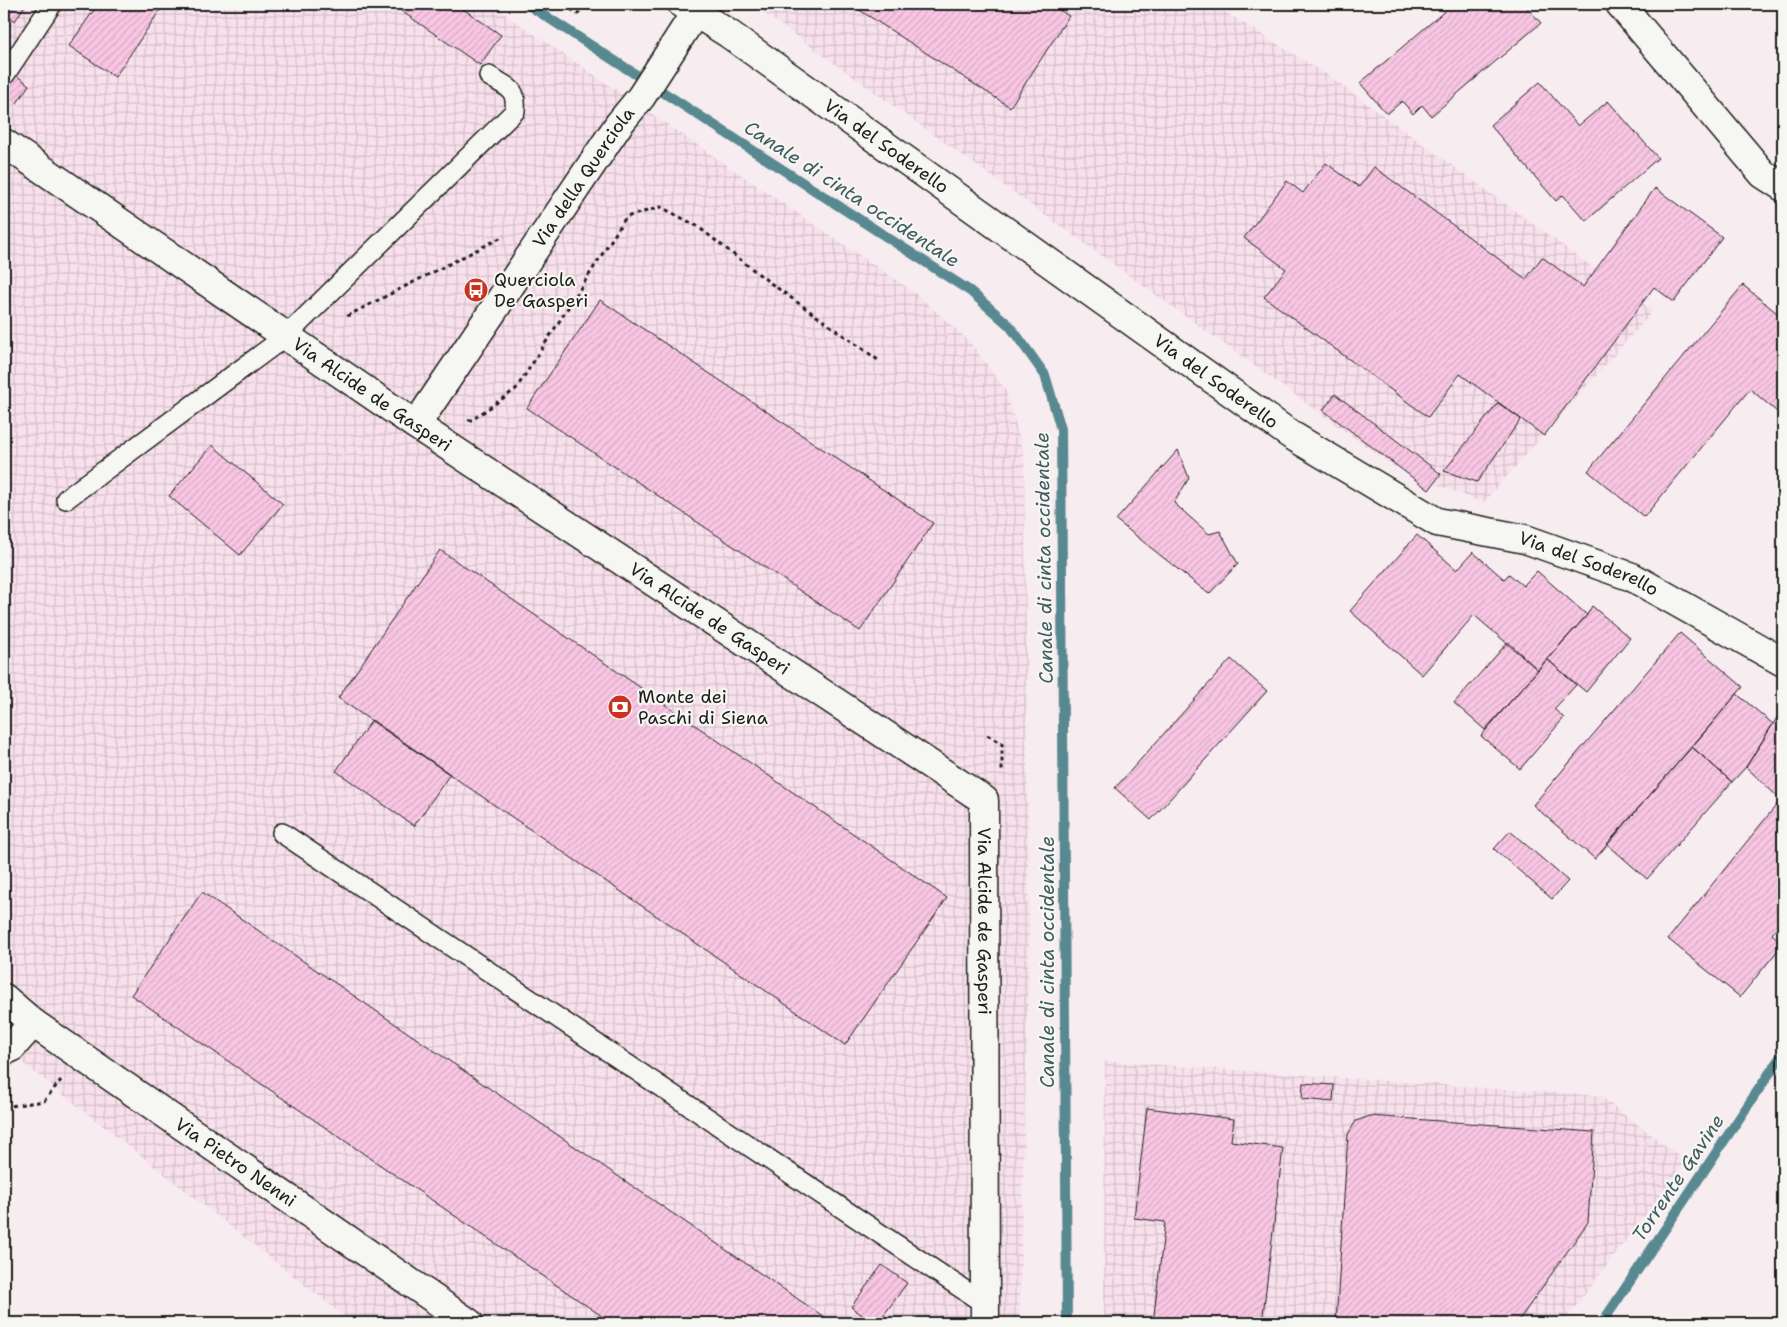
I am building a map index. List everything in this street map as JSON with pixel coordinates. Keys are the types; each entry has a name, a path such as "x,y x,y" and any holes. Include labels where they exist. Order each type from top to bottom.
{"street":[{"path":"1620,4 1763,174 1783,187"},
{"name":"Via della Querciola","path":"416,425 619,124 641,97 693,6"},
{"name":"Via del Soderello","path":"693,6 1291,435 1437,522 1525,538 1632,577 1783,662"},
{"name":"Via Alcide de Gasperi","path":"5,148 416,425 984,800 985,1314"},
{"name":"Via Pietro Nenni","path":"4,998 33,1023 470,1323"},
{"path":"4,1051 11,1048 33,1023"}],"lane":[{"path":"4,76 52,4"},
{"path":"66,499 286,336 515,111 516,97 512,90 489,76"},
{"path":"282,833 985,1314"}],"path":[{"path":"564,4 578,14 585,4"},
{"path":"462,421 472,420 516,390 626,217 662,207 697,226 769,282 878,360"},
{"path":"339,320 512,233"},
{"path":"4,1107 44,1101 81,1056"}],"shaded area":[{"path":"4,4 490,4 915,293 969,341 1005,389 1024,452 1029,947 1019,1323 353,1323 4,1048"},
{"path":"752,4 1212,4 1329,76 1653,311 1483,503 1395,467"},
{"path":"1105,1061 1600,1096 1686,1161 1563,1323 1104,1323"}],"building":[{"path":"4,4 26,4 15,21 4,13"},
{"path":"98,4 164,4 115,77 69,46"},
{"path":"391,4 456,4 501,35 480,65"},
{"path":"850,4 1050,4 1069,16 1010,107"},
{"path":"1453,4 1524,4 1541,23 1431,116 1422,105 1413,114 1402,101 1387,114 1360,83"},
{"path":"11,71 29,85 17,103 4,93 4,81"},
{"path":"1540,82 1578,126 1608,101 1658,158 1586,221 1563,195 1556,201 1490,125"},
{"path":"1326,163 1359,187 1374,167 1526,279 1542,257 1583,287 1655,188 1722,237 1674,302 1654,287 1544,436 1460,374 1428,417 1264,297 1286,269 1244,238 1287,181 1303,193"},
{"path":"1743,285 1783,318 1783,417 1750,389 1644,517 1588,471"},
{"path":"600,300 933,523 860,631 527,408"},
{"path":"1335,394 1441,474 1429,490 1323,410"},
{"path":"1498,403 1521,419 1477,482 1444,471"},
{"path":"212,445 283,504 240,555 169,496"},
{"path":"1178,450 1189,478 1174,503 1209,534 1220,531 1238,564 1209,594 1116,520"},
{"path":"1417,535 1457,570 1473,552 1504,579 1509,574 1523,586 1537,571 1587,615 1538,670 1474,615 1422,675 1350,611"},
{"path":"440,550 947,898 845,1045 338,698"},
{"path":"1592,606 1630,638 1586,692 1547,659 1587,615"},
{"path":"1680,633 1743,687 1595,859 1533,805"},
{"path":"1508,642 1538,670 1485,730 1454,703"},
{"path":"1231,659 1267,691 1151,820 1115,788"},
{"path":"1547,659 1576,685 1554,709 1564,718 1520,769 1481,736"},
{"path":"1737,694 1773,724 1746,767 1732,782 1692,747"},
{"path":"1783,708 1783,797 1781,800 1746,767"},
{"path":"372,720 450,774 414,826 336,771"},
{"path":"1692,747 1732,782 1647,879 1607,844"},
{"path":"1783,797 1783,920 1772,934 1783,944 1740,997 1668,939"},
{"path":"1510,831 1568,881 1552,899 1494,849"},
{"path":"202,892 833,1323 612,1323 131,995"},
{"path":"1303,1083 1334,1085 1333,1102 1302,1099"},
{"path":"1147,1108 1234,1119 1231,1141 1283,1148 1262,1323 1153,1323 1165,1222 1134,1218"},
{"path":"1370,1116 1594,1132 1588,1222 1517,1323 1336,1323 1348,1134 1356,1121"},
{"path":"882,1265 907,1283 878,1323 873,1323 851,1307"}],"waterway":[{"name":"Canale di cinta occidentale","path":"527,4 970,291 1010,326 1045,375 1061,429 1067,1323"},
{"name":"Torrente Gavine","path":"1602,1323 1783,1053"}],"place":[{"name":"Querciola De Gasperi","path":"476,290"},
{"name":"Monte dei Paschi di Siena","path":"620,707"}]}
